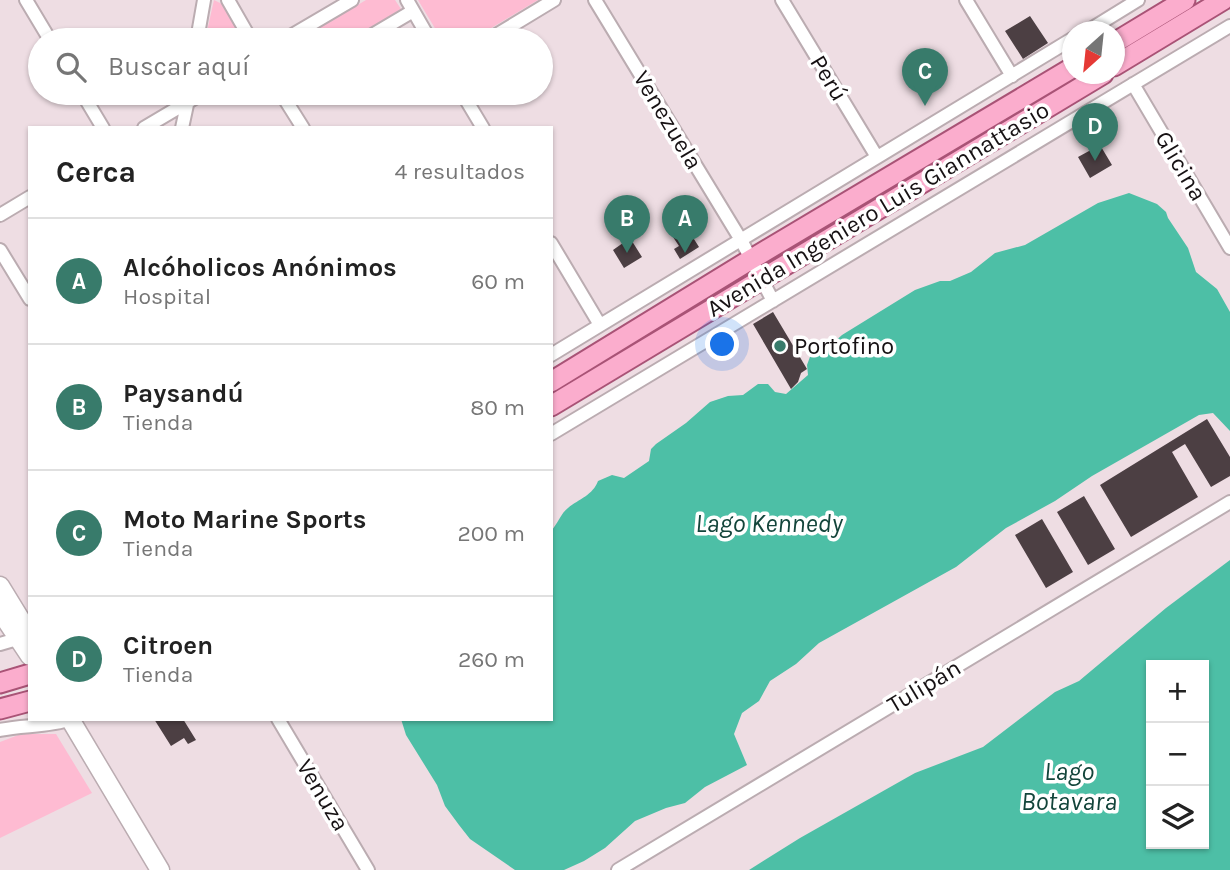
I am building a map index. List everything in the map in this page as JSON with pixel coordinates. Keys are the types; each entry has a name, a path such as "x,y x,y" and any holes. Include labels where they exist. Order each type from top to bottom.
{"main road":[{"path":"1125,37 1185,0"},
{"path":"1125,60 1223,0"},
{"name":"Avenida Ingeniero Luis Giannattasio","path":"553,381 1062,75"},
{"name":"Avenida Ingeniero Luis Giannattasio","path":"553,405 1086,84"},
{"path":"0,683 28,675"},
{"path":"0,709 28,702"}],"street":[{"path":"26,0 43,28"},
{"path":"199,28 204,0"},
{"path":"228,0 244,28"},
{"path":"304,28 352,0"},
{"path":"508,28 554,0"},
{"name":"Venezuela","path":"595,0 741,240 774,301"},
{"name":"Perú","path":"782,0 877,157"},
{"path":"966,0 1012,76"},
{"path":"1104,21 1138,0"},
{"path":"380,28 410,6 423,28"},
{"name":"Avenida Ingeniero Luis Giannattasio","path":"553,433 1230,26"},
{"name":"Avenida Ingeniero Luis Giannattasio","path":"553,354 1062,46"},
{"name":"Glicina","path":"1133,84 1230,248"},
{"path":"89,105 102,126"},
{"path":"147,126 178,105"},
{"path":"182,126 187,105"},
{"path":"289,105 302,126"},
{"path":"469,105 482,126"},
{"path":"0,215 28,198"},
{"path":"553,246 600,326"},
{"path":"0,250 28,296"},
{"name":"Tulipán","path":"618,870 1230,502"},
{"path":"0,586 19,639"},
{"path":"0,611 19,639"},
{"path":"0,730 64,721"},
{"path":"71,721 160,870"},
{"name":"Venuza","path":"279,721 368,870"}],"shaded area":[{"path":"214,0 222,4 237,28 208,28"},
{"path":"366,0 395,0 401,9 370,28 319,28"},
{"path":"418,0 538,0 491,28 435,28"},
{"path":"1062,81 1062,84 1074,84 766,267 765,260"},
{"path":"746,271 751,276 553,399 553,387"},
{"path":"21,734 56,734 92,793 0,838 0,742"}],"water":[{"name":"Lago Kennedy","path":"1129,193 1157,204 1166,212 1188,248 1196,272 1217,289 1230,312 1230,431 1213,413 1199,415 1006,528 956,567 819,643 796,664 770,681 759,701 742,713 734,734 747,765 705,787 685,803 635,821 605,848 584,861 564,870 515,870 470,839 445,806 437,785 406,735 402,721 553,721 553,528 566,510 589,493 598,481 612,475 624,478 649,461 651,449 656,444 710,402 728,396 743,395 758,384 768,384 775,392 786,394 808,375 807,365 811,354 832,344 915,290 940,281 950,281 971,272 995,253 1025,245 1098,203"},
{"name":"Lago Botavara","path":"1230,560 1230,870 749,870 915,773 983,747 1055,692 1079,681 1166,608"}],"building":[{"path":"1030,16 1048,43 1023,59 1005,31"},
{"path":"1100,145 1112,165 1090,178 1078,157"},
{"path":"685,225 699,247 680,259 674,249 679,246 671,234"},
{"path":"630,238 642,257 624,268 613,250"},
{"name":"Portofino","path":"773,312 807,369 801,373 798,382 791,389 753,324"},
{"path":"1207,419 1230,457 1230,476 1211,487 1185,444 1172,452 1198,497 1131,537 1100,485"},
{"path":"1084,496 1115,549 1088,565 1057,512"},
{"path":"1042,519 1073,572 1046,588 1015,535"},
{"path":"155,721 184,721 196,740 188,744 184,738 171,746"}],"place":[{"name":"Moto Marine Sports","path":"925,106"},
{"name":"Citroen","path":"1095,161"},
{"name":"Paysandú","path":"627,253"},
{"name":"Alcóholicos Anónimos","path":"685,253"},
{"name":"Portofino","path":"780,346"}]}
